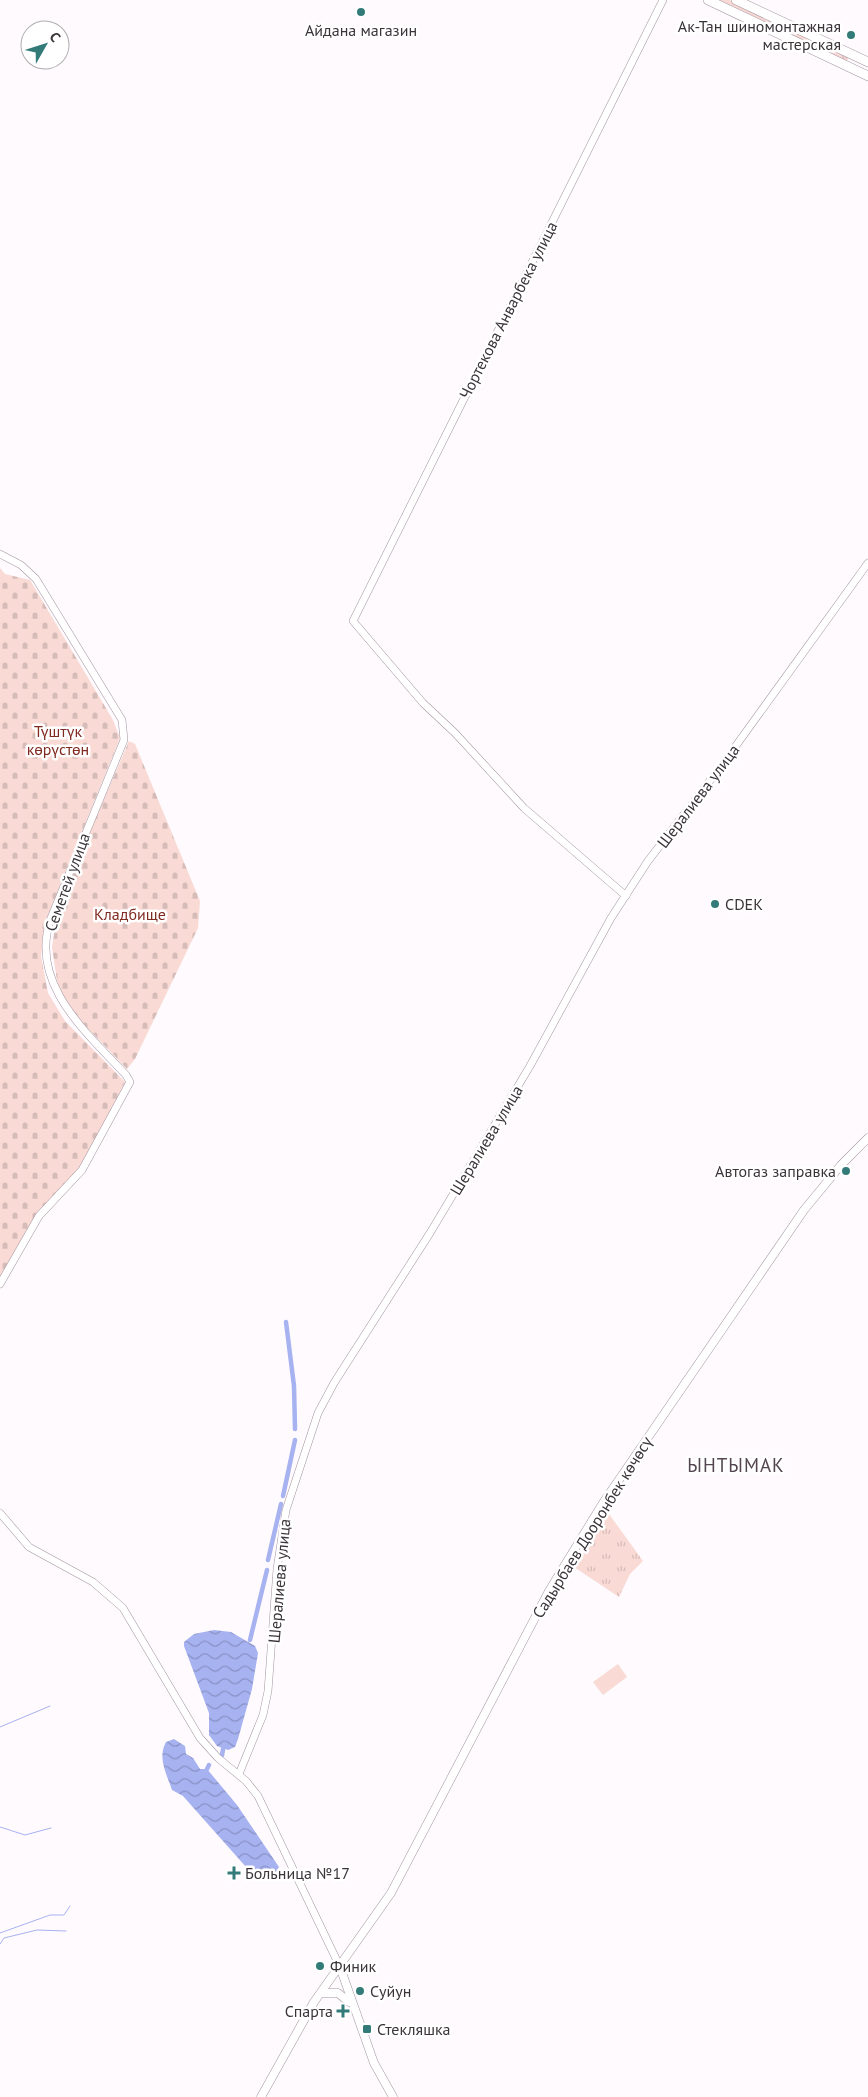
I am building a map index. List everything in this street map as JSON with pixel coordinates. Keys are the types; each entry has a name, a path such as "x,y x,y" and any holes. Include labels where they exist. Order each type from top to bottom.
{"main road":[{"path":"708,0 868,76"},
{"path":"736,0 868,62"},
{"name":"Садырбаев Дооронбек көчөсү","path":"261,2097 321,1993 391,1893 549,1591 603,1503 804,1210 842,1164 868,1138"},
{"path":"340,1967 352,2006 374,2063 393,2097"},
{"path":"321,1993 338,1993 352,2006"}],"street":[{"name":"Чортекова Анварбека улица","path":"626,896 524,808 455,733 424,703 353,621 663,0"},
{"name":"Семетей улица","path":"0,554 31,572 88,661 124,724 124,740 50,918 46,943 51,977 60,999 74,1019 126,1075 130,1082 82,1170 39,1216 0,1284"},
{"name":"Шералиева улица","path":"239,1774 263,1715 268,1690 277,1569 286,1510 318,1413 339,1375 430,1233 557,1022 597,944 648,861 722,765 868,563"},
{"path":"0,1513 22,1540 35,1551 94,1582 123,1608 194,1730 213,1754 239,1774 258,1796 294,1868 320,1929 340,1967"}],"green space":[{"path":"716,0 730,0 849,57 846,62"},
{"name":"Түштүк көрүстөн","path":"0,568 5,574 30,580 113,720 120,738 46,920 41,956 48,993 65,1021 125,1082 75,1182 30,1227 0,1281"},
{"name":"Кладбище","path":"129,741 135,744 200,901 198,928 135,1059 127,1069 71,1011 58,987 52,947 57,915 71,876"},
{"path":"609,1514 643,1561 630,1574 619,1597 574,1567"},
{"path":"618,1664 627,1677 603,1695 593,1682"}],"water":[{"path":"214,1630 231,1632 255,1646 258,1653 252,1689 238,1739 235,1747 228,1750 217,1746 209,1735 209,1713 184,1646 184,1642 194,1634"},
{"path":"174,1739 185,1746 186,1754 193,1758 200,1769 207,1769 237,1805 279,1867 273,1878 258,1874 254,1876 183,1796 172,1790 162,1754 166,1742"}],"waterway":[{"path":"286,1322 294,1386 295,1429"},
{"path":"283,1496 295,1440"},
{"path":"268,1560 281,1504"},
{"path":"250,1640 267,1570"},
{"path":"0,1727 50,1706"},
{"path":"222,1755 224,1744"},
{"path":"207,1769 209,1765"},
{"path":"0,1827 25,1835 51,1828"},
{"path":"0,1933 50,1915 64,1915 70,1906"},
{"path":"0,1944 4,1938 37,1930 66,1931"}],"place":[{"name":"Айдана магазин","path":"361,12"},
{"name":"Ак-Тан шиномонтажная мастерская","path":"851,35"},
{"name":"CDEK","path":"715,904"},
{"name":"Автогаз заправка","path":"846,1171"},
{"name":"Больница №17","path":"234,1873"},
{"name":"Финик","path":"320,1966"},
{"name":"Суйун","path":"360,1991"},
{"name":"Спарта","path":"343,2011"},
{"name":"Стекляшка","path":"367,2029"}],"district":[{"name":"ЫНТЫМАК","path":"736,1465"}]}
